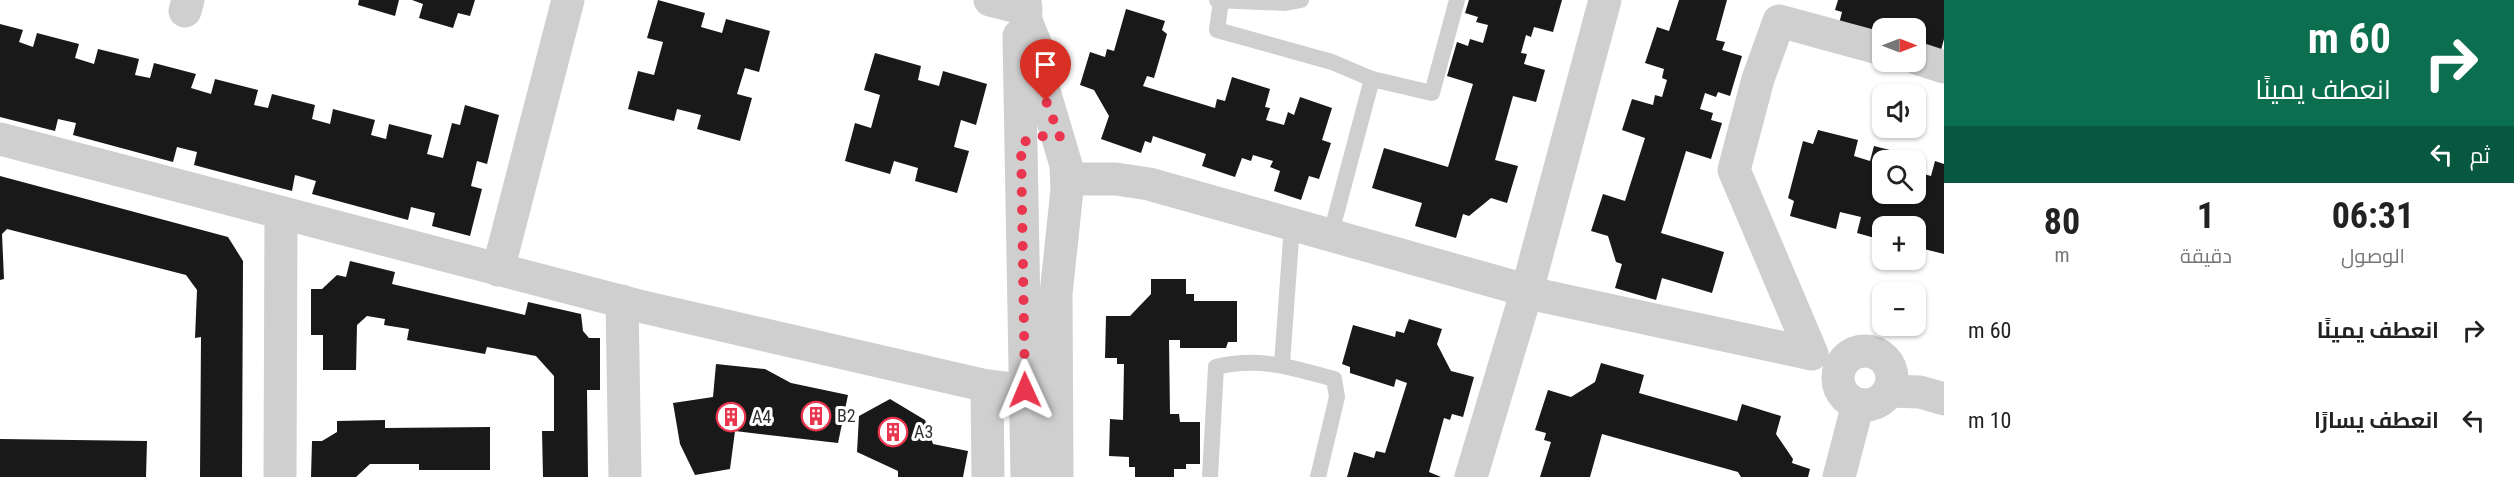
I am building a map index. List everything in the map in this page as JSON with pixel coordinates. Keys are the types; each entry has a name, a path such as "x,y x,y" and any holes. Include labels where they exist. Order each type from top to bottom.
{"street":[{"path":"498,270 568,0"},
{"path":"990,0 1026,10"},
{"path":"1471,477 1527,291 1605,0"},
{"path":"1026,10 1036,45 1044,91 1060,137 1067,190 1057,283 1026,477"},
{"path":"1026,10 1017,45 1022,200 1040,392 1057,477"},
{"path":"1812,354 1734,170 1758,79 1779,21 1872,46"},
{"path":"1926,61 1944,67"},
{"path":"1021,143 1040,136 1060,137"},
{"path":"0,139 622,301 987,386 1040,392"},
{"path":"1022,200 1044,205 1067,190 1132,181 1527,291 1812,354 1841,368"},
{"path":"280,477 281,213"},
{"path":"622,301 625,477"},
{"path":"1860,352 1876,354 1889,366 1892,374 1924,390 1876,403 1858,404 1850,400 1840,386 1841,368 1845,360 1860,352"},
{"path":"987,386 988,477"},
{"path":"1839,477 1858,404"}],"lane":[{"path":"1301,0 1285,3 1219,1 1217,30 1332,62 1372,79 1432,93 1457,0"},
{"path":"1330,237 1372,79"},
{"path":"1282,364 1292,225"},
{"path":"1210,477 1215,367 1233,362 1282,364 1334,380 1337,397 1318,477"}],"building":[{"path":"359,0 399,0 395,16 358,5"},
{"path":"412,0 475,0 470,16 458,13 453,28 419,18 423,4"},
{"path":"658,0 705,13 701,27 722,33 726,19 770,31 759,72 745,68 737,94 752,98 740,141 697,129 701,115 677,109 674,121 628,109 638,71 654,75 663,42 647,38"},
{"path":"1469,0 1562,0 1553,32 1534,27 1531,37 1526,35 1521,53 1527,54 1524,64 1545,70 1536,102 1513,96 1495,160 1518,166 1507,203 1491,198 1469,216 1463,214 1456,238 1415,226 1422,203 1372,188 1384,148 1448,167 1473,84 1447,76 1457,42 1468,46 1470,39 1483,43 1488,25 1476,22 1478,17 1465,13"},
{"path":"1679,0 1727,0 1716,40 1725,42 1722,50 1742,56 1730,96 1718,92 1716,97 1705,93 1700,109 1713,113 1711,120 1722,123 1711,159 1686,151 1661,233 1724,252 1712,293 1662,278 1656,300 1615,288 1622,264 1616,262 1608,236 1591,231 1603,194 1625,201 1645,138 1622,130 1632,99 1653,105 1655,95 1662,97 1667,80 1662,78 1664,69 1645,63 1657,27 1669,31"},
{"path":"1838,0 1944,0 1944,39 1940,54 1926,50 1926,18 1872,18 1872,37 1838,28 1842,12 1835,10"},
{"path":"1126,9 1165,21 1162,30 1167,34 1154,78 1147,76 1143,86 1215,108 1217,99 1225,101 1232,77 1270,89 1265,107 1270,108 1266,120 1284,125 1288,112 1294,115 1300,97 1332,108 1322,140 1331,143 1319,179 1309,176 1301,200 1274,191 1280,171 1270,167 1273,161 1253,155 1251,161 1242,158 1235,177 1202,166 1206,154 1153,136 1151,143 1145,141 1141,153 1101,139 1109,116 1094,90 1080,85 1090,52 1105,57 1107,49 1114,51"},
{"path":"0,24 23,30 19,42 33,47 37,33 79,44 75,58 94,64 98,49 139,59 135,75 150,78 154,63 196,74 191,88 211,94 215,79 258,90 254,105 268,108 272,94 315,105 312,119 330,124 333,109 375,120 371,135 386,139 389,124 432,135 427,154 443,158 452,123 460,125 465,105 499,115 487,164 477,161 471,186 482,189 470,236 432,226 435,213 411,207 408,220 312,194 316,181 295,175 292,191 194,165 197,152 177,147 173,162 73,135 76,123 58,119 55,131 0,117"},
{"path":"875,53 921,66 918,80 939,86 943,71 987,84 976,125 961,120 954,147 969,151 957,193 915,181 918,168 894,161 890,174 845,161 855,123 871,128 880,95 864,90"},
{"path":"1818,130 1858,140 1854,156 1870,161 1872,154 1872,204 1926,204 1926,175 1931,176 1935,161 1944,164 1944,254 1926,250 1926,216 1872,216 1872,237 1857,233 1861,217 1840,212 1836,229 1790,216 1794,201 1788,198 1803,141 1813,144"},
{"path":"1874,146 1890,150 1873,150"},
{"path":"0,176 228,237 243,261 242,477 200,477 201,337 195,338 197,290 186,275 7,229 2,234 4,279 0,280"},
{"path":"350,261 395,272 392,284 525,315 528,302 581,314 583,331 589,338 600,338 600,390 587,390 588,477 543,477 542,431 554,431 554,376 536,356 487,347 485,354 407,340 409,329 384,325 385,319 367,316 357,325 356,370 323,370 323,335 311,335 311,289 322,289 337,275 346,277"},
{"path":"1151,279 1186,279 1186,294 1194,294 1194,301 1237,301 1237,342 1228,342 1226,348 1180,348 1180,340 1169,340 1170,414 1179,414 1180,422 1200,422 1200,464 1186,464 1186,469 1174,469 1174,477 1135,477 1135,467 1129,467 1129,457 1109,456 1110,419 1123,420 1124,364 1117,364 1117,358 1105,358 1106,316 1130,316 1151,294"},
{"path":"1409,319 1442,329 1437,344 1451,371 1474,377 1463,417 1452,414 1450,420 1444,418 1429,472 1441,477 1347,477 1354,452 1374,458 1376,451 1385,453 1407,383 1396,379 1394,387 1350,373 1350,367 1342,364 1353,325 1395,337 1396,331 1404,333"},
{"path":"1601,363 1644,375 1639,393 1737,421 1742,404 1781,416 1776,434 1793,459 1792,463 1810,469 1808,477 1741,477 1738,472 1602,434 1590,477 1540,477 1551,442 1544,440 1546,433 1535,430 1548,390 1571,397 1595,382"},
{"name":"A4","path":"716,364 765,369 791,383 848,395 838,443 735,431 730,469 695,475 680,444 673,403 713,397"},
{"name":"A3","path":"890,399 925,420 933,444 968,451 963,477 898,477 898,471 857,452 859,416"},
{"path":"385,420 385,428 490,427 490,470 419,470 419,464 370,464 356,477 311,477 312,441 322,441 337,432 337,421"},
{"path":"0,439 147,441 146,477 0,477"}],"place":[{"name":"B2","path":"816,416"},
{"name":"A4","path":"731,417"},
{"name":"A3","path":"893,432"}],"route":[{"path":"1025,390 1021,143 1040,136 1060,137 1046,101"}]}
